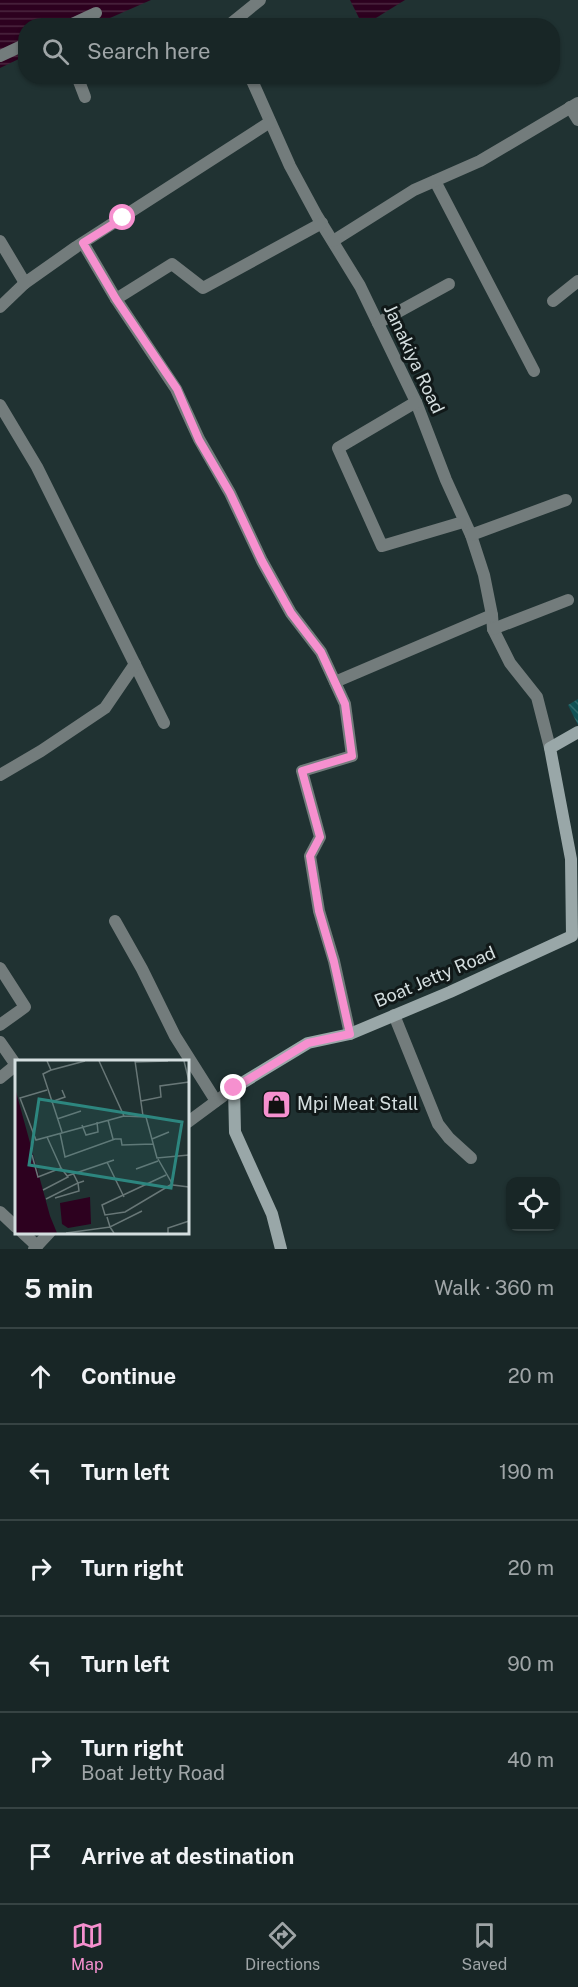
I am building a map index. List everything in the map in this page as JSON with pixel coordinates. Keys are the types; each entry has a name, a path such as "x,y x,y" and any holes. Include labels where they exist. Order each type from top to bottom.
{"street":[{"path":"238,18 260,0"},
{"path":"85,18 96,13"},
{"path":"0,56 18,48"},
{"path":"80,84 85,98"},
{"name":"Janakiya Road","path":"253,84 290,166 360,286 417,402 471,535 484,575 493,629 510,663 537,697 550,748"},
{"path":"333,241 414,190 480,161 574,105 578,120"},
{"path":"0,307 25,284 83,243 270,122"},
{"path":"435,181 534,371"},
{"path":"116,299 172,264 203,288 322,224"},
{"path":"0,241 25,284"},
{"path":"83,243 116,299 177,389 199,440 230,493 262,561 291,613 321,652 345,704 352,756 302,771 320,837 310,856 319,911 334,962 350,1034"},
{"path":"553,301 578,280"},
{"path":"378,323 449,284"},
{"path":"417,402 338,448 382,546 464,522"},
{"path":"0,405 41,476 164,723"},
{"path":"471,535 566,500"},
{"path":"493,629 568,600"},
{"path":"335,682 492,615"},
{"path":"0,775 41,751 105,708 135,664"},
{"path":"550,748 578,732"},
{"name":"Boat Jetty Road","path":"234,1088 308,1043 350,1034 572,936 575,911 571,859 550,748"},
{"path":"114,921 142,969 175,1036 216,1101"},
{"path":"0,968 25,1007 0,1025"},
{"path":"394,1015 438,1124 449,1138 471,1158"},
{"path":"0,1042 15,1064"},
{"path":"0,1078 15,1066"},
{"path":"189,1121 234,1088"},
{"path":"234,1088 236,1132 272,1214 281,1249"},
{"path":"0,1212 15,1226"},
{"path":"23,1234 35,1248 49,1234"}],"shaded area":[{"path":"0,0 151,0 110,18 18,18 18,59 0,68"},
{"path":"350,0 405,0 376,18 359,18"}],"building":[{"path":"578,699 578,725 568,705"}],"place":[{"name":"Mpi Meat Stall","path":"276,1104"}],"route":[{"path":"123,218 83,243 116,299 177,389 199,440 230,493 262,561 291,613 321,652 345,704 352,756 302,771 320,837 310,856 319,911 334,962 350,1034 308,1043 234,1088"}]}
